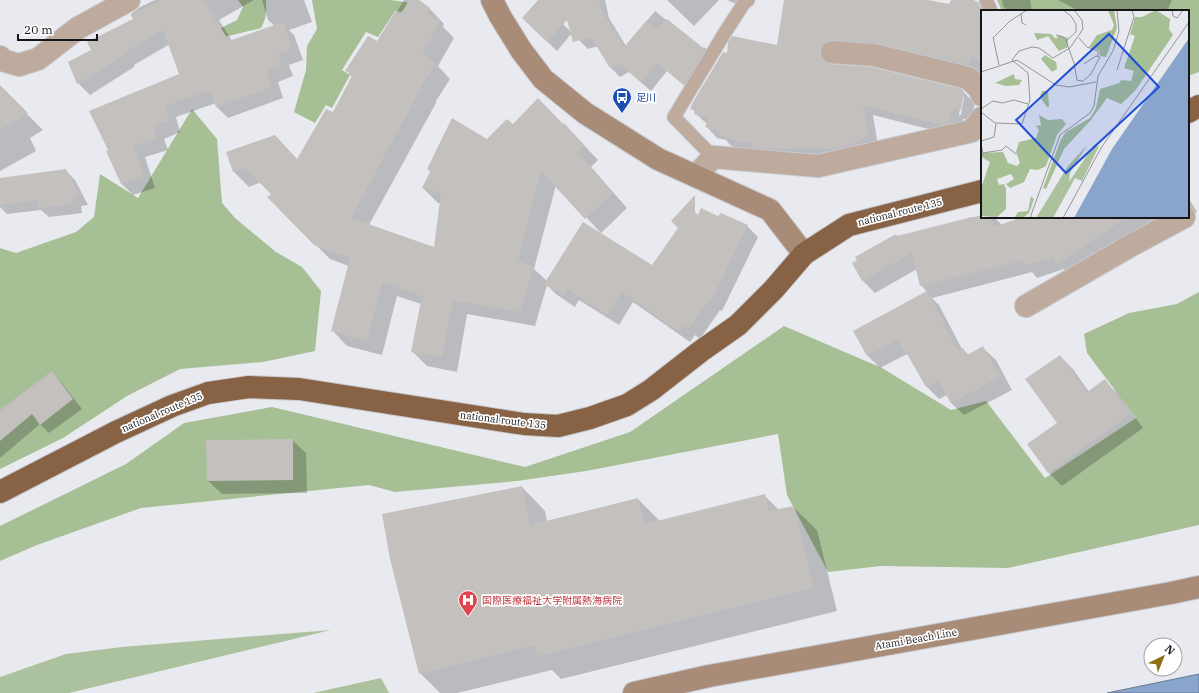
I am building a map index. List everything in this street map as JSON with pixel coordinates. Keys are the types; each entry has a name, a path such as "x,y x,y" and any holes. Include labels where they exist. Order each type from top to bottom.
{"highway":[{"path":"1189,111 1199,106"},
{"name":"national route 135","path":"0,492 116,432 172,406 208,393 249,387 299,389 524,424 558,426 590,418 627,405 651,390 701,351 738,325 774,289 804,254 849,225 981,191"}],"street":[{"path":"0,57 2,60 19,65 38,59 78,28 129,0"},
{"path":"492,0 521,50 543,79 592,117 658,159 770,210 804,254"},
{"path":"832,52 874,55 968,78 981,91"},
{"path":"696,176 712,157 818,166 972,131 981,119"},
{"path":"1189,214 1199,209"},
{"path":"1026,306 1182,218"},
{"name":"Atami Beach Line","path":"634,693 709,676 1140,599 1199,587"}],"lane":[{"path":"712,157 674,117 724,34 744,3 748,0"},
{"path":"986,0 991,10"}],"green space":[{"path":"238,0 266,0 265,17 261,28 216,39 221,28 237,20 243,7"},
{"path":"312,0 391,0 411,3 401,12 395,11 378,37 366,32 342,70 350,75 332,108 326,105 315,123 294,112 306,70 307,46 317,29"},
{"path":"997,0 1199,0 1199,72 1189,76 1189,10 1002,10"},
{"path":"192,109 217,139 222,203 235,218 276,252 302,267 321,291 315,351 263,362 180,369 127,396 63,438 0,469 0,248 16,253 76,232 94,217 100,174 138,198"},
{"path":"1199,292 1199,525 1008,568 881,566 828,572 787,495 778,434 586,471 517,481 395,492 369,485 141,508 37,545 0,561 0,526 126,464 184,423 272,407 525,467 630,432 784,326 882,368 951,410 986,401 1045,478 1136,418 1087,353 1084,334 1129,313 1177,304"},
{"path":"331,630 69,693 0,693 0,677 66,654 122,647"},
{"path":"381,678 389,693 313,693"}],"water":[{"path":"1199,674 1199,693 1107,693"}],"building":[{"path":"161,0 203,0 229,41 283,22 292,49 278,54 282,65 267,70 272,87 216,107 210,90 165,106 169,120 153,127 157,138 134,146 144,176 121,184 106,151 108,150 89,111 179,74 163,30 123,53 123,56 77,84 68,62 91,50 87,42 133,19 131,15"},
{"path":"409,0 419,0 430,8 427,14 440,22 422,53 436,63 421,86 351,218 434,247 441,193 422,188 431,170 427,169 452,118 487,139 507,119 513,124 538,98 584,145 577,152 613,193 585,219 541,171 518,260 534,267 520,312 453,300 442,357 411,352 422,296 382,282 367,340 331,331 350,258 314,245 267,197 271,194 245,168 233,172 226,152 275,135 297,159 326,109 333,112 353,74 345,71 368,36 377,41 395,12 401,14"},
{"path":"538,0 599,0 600,8 624,47 646,21 657,30 667,19 702,47 706,48 684,85 657,63 641,82 619,64 610,68 591,37 573,42 567,20 547,42 522,18"},
{"path":"784,0 928,0 949,4 951,0 974,0 979,3 982,10 981,61 971,56 969,65 875,43 832,40 826,41 821,45 821,58 825,63 872,67 962,89 964,92 961,110 953,109 949,123 941,125 863,105 868,135 849,146 835,149 751,148 752,143 735,141 719,135 720,132 705,127 709,118 694,114 695,110 690,109 723,52 727,53 728,42 732,36 777,45"},
{"path":"0,85 28,113 0,130"},
{"path":"66,169 80,196 72,197 73,204 39,208 37,200 0,205 0,178"},
{"path":"695,195 695,212 698,215 701,208 718,216 721,213 748,225 711,301 709,300 689,328 683,325 679,332 622,292 607,315 568,290 564,296 544,284 583,222 652,265 678,228 671,221"},
{"path":"972,217 991,218 994,227 1019,218 1126,218 1057,264 1053,257 1025,266 1024,260 920,286 912,253 862,281 852,263 857,260 855,257 896,234 897,236"},
{"path":"927,291 958,351 963,348 967,355 983,346 1000,377 951,403 938,381 926,387 897,340 867,356 853,331"},
{"path":"1060,355 1087,392 1105,379 1130,414 1048,473 1027,444 1057,423 1025,379"},
{"path":"52,371 73,399 40,425 32,414 0,441 0,410"},
{"path":"293,439 293,480 207,481 206,440"},
{"path":"522,486 530,525 638,498 645,524 765,494 769,511 794,506 814,588 537,656 534,645 419,674 390,559 382,514"}],"place":[{"name":"足川","path":"622,114"},
{"name":"国際医療福祉大学附属熱海病院","path":"468,617"}]}
